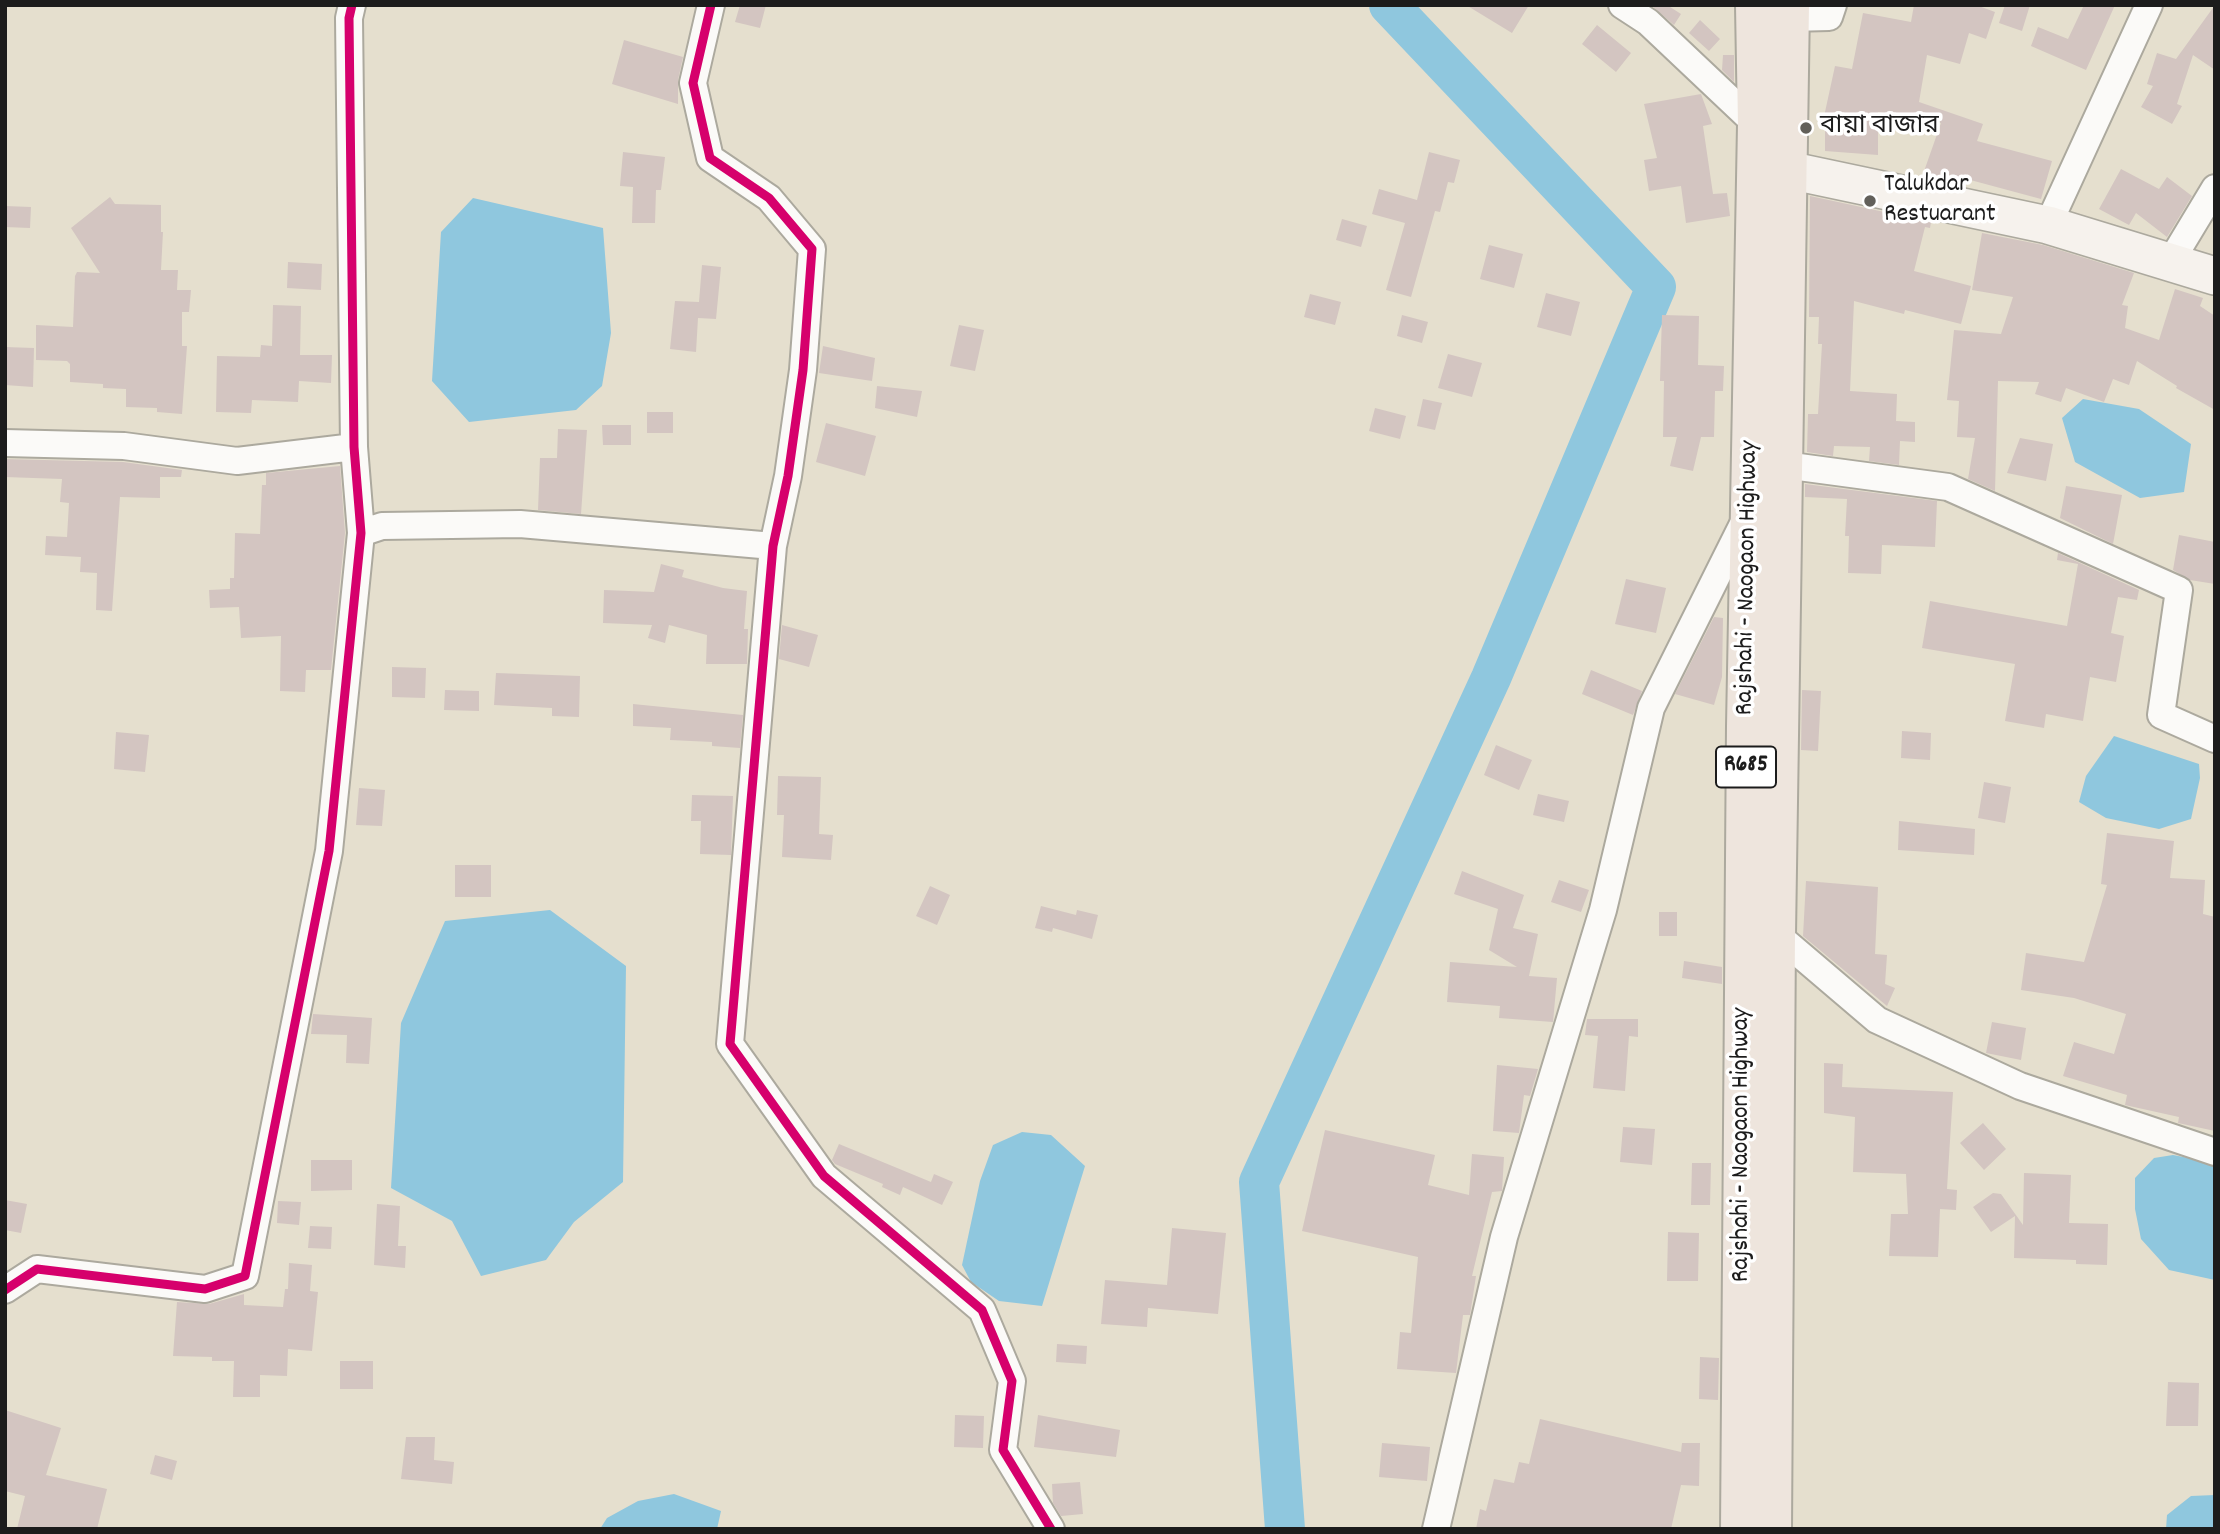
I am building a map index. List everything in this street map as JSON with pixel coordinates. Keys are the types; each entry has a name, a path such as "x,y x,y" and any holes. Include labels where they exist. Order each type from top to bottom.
{"main road":[{"name":"Rajshahi - Naogaon Highway","path":"1740,1529 1756,1472 1776,934 1765,593 1750,511 1757,125 1778,10"},
{"name":"Rajshahi - Naogaon Highway","path":"1772,1529 1756,1472 1765,593 1783,465 1788,170 1778,10"},
{"path":"1788,170 2048,225 2215,276"}],"street":[{"path":"5,1290 37,1269 205,1289 245,1276 329,851 361,533 354,447 349,32 352,5"},
{"path":"711,5 694,83 710,158 769,198 812,250 803,370 788,476 773,546 730,1044 824,1176 982,1310 1012,1381 1003,1450 1051,1529"},
{"path":"1622,5 1648,22 1757,125"},
{"path":"1778,10 1829,17 1833,5"},
{"path":"2048,225 2149,5"},
{"path":"2171,261 2215,188"},
{"path":"5,443 124,446 237,461 354,447"},
{"path":"1783,465 1948,487 2179,590 2161,715 2215,739"},
{"path":"1436,1529 1504,1237 1603,910 1651,708 1750,511"},
{"path":"361,533 382,526 520,524 773,546"},
{"path":"1776,934 1877,1020 2020,1086 2215,1152"}],"water":[{"path":"473,198 603,228 611,333 602,386 576,410 469,422 432,381 441,232"},
{"path":"2083,399 2139,409 2191,444 2184,492 2140,498 2075,462 2062,418"},
{"path":"2114,736 2199,764 2200,778 2191,819 2159,829 2106,818 2079,802 2086,776"},
{"path":"550,910 626,966 623,1182 574,1222 546,1260 481,1276 452,1221 391,1188 401,1023 445,921"},
{"path":"1022,1132 1051,1135 1085,1166 1042,1306 999,1301 971,1282 962,1265 980,1181 993,1145"},
{"path":"2173,1155 2215,1163 2215,1280 2169,1270 2141,1239 2135,1209 2135,1178 2154,1158"},
{"path":"674,1494 721,1511 717,1529 600,1529 607,1518 638,1501"},
{"path":"2215,1495 2215,1529 2166,1529 2167,1515 2191,1496"}],"building":[{"path":"740,5 766,5 760,28 735,22"},
{"path":"1466,5 1529,5 1512,33"},
{"path":"1651,5 1667,5 1681,14 1674,25"},
{"path":"1914,5 1976,5 1995,12 1986,39 1969,33 1960,64 1927,55 1919,102 1983,124 1977,141 2052,161 2041,199 1963,178 1961,185 1922,177 1941,123 1878,112 1878,155 1825,151 1825,112 1835,66 1852,69 1863,13 1911,22"},
{"path":"2005,5 2030,5 2022,31 1999,23"},
{"path":"2084,5 2115,5 2086,70 2031,46 2038,27 2068,39"},
{"path":"2215,5 2215,70 2193,55 2177,104 2182,106 2172,124 2141,107 2153,86 2147,84 2157,53 2176,59"},
{"path":"1700,20 1720,39 1709,51 1689,33"},
{"path":"1597,25 1631,53 1616,72 1582,44"},
{"path":"624,40 683,57 678,80 678,104 612,84"},
{"path":"1723,55 1734,55 1734,82 1722,70"},
{"path":"1701,94 1712,124 1703,126 1713,194 1727,193 1730,216 1686,223 1681,186 1649,191 1644,160 1657,158 1644,104"},
{"path":"623,152 665,157 661,190 656,190 655,223 632,223 633,187 620,186"},
{"path":"1429,152 1460,160 1454,183 1448,182 1440,212 1435,211 1411,297 1386,290 1405,223 1372,214 1379,189 1417,200"},
{"path":"2121,169 2159,189 2167,177 2192,196 2167,237 2136,213 2129,225 2099,209"},
{"path":"1810,196 1931,222 1930,228 1925,227 1914,271 1971,286 1961,324 1905,310 1904,314 1854,301 1850,391 1897,394 1896,421 1915,422 1915,442 1900,441 1899,465 1869,461 1870,447 1834,446 1833,456 1807,452 1808,414 1818,414 1822,344 1818,344 1819,317 1809,317"},
{"path":"110,197 115,204 161,205 161,270 178,270 177,290 191,290 189,312 182,312 182,346 187,346 182,414 157,412 157,408 126,407 126,389 103,388 103,384 70,382 70,364 67,361 36,360 36,325 73,327 77,272 100,273 71,228"},
{"path":"5,206 31,207 30,228 5,227"},
{"path":"1342,219 1367,226 1361,247 1336,240"},
{"path":"1982,233 2043,245 2134,273 2122,305 2128,306 2125,328 2159,340 2175,289 2203,298 2200,306 2215,316 2215,410 2176,388 2177,386 2137,361 2129,385 2113,379 2104,402 2066,388 2061,402 2035,394 2039,382 1998,381 1995,491 1968,479 1975,438 1957,437 1959,401 1947,400 1954,330 2001,334 2013,297 1972,290"},
{"path":"1489,245 1523,254 1514,288 1480,279"},
{"path":"288,262 322,264 321,290 287,288"},
{"path":"702,265 721,267 716,319 698,318 696,352 670,349 675,301 699,302"},
{"path":"1546,293 1580,302 1571,336 1537,327"},
{"path":"1310,294 1341,302 1335,325 1304,317"},
{"path":"273,305 301,306 300,355 332,355 331,383 299,381 298,402 252,400 251,413 216,412 217,356 260,357 261,345 272,346"},
{"path":"1402,315 1428,322 1422,343 1397,336"},
{"path":"1662,315 1699,316 1698,365 1724,366 1723,391 1715,391 1714,437 1701,437 1693,471 1670,466 1677,437 1663,437 1664,381 1660,381"},
{"path":"959,325 984,330 975,371 950,366"},
{"path":"823,346 875,358 872,381 819,373"},
{"path":"5,347 34,348 33,387 5,385"},
{"path":"1448,354 1482,363 1472,397 1438,388"},
{"path":"877,386 922,391 917,417 875,408"},
{"path":"1423,399 1442,403 1435,430 1417,426"},
{"path":"1375,408 1406,416 1400,439 1369,431"},
{"path":"647,412 673,412 673,433 647,433"},
{"path":"826,423 876,436 865,476 816,462"},
{"path":"602,425 631,425 631,445 603,445"},
{"path":"558,429 587,430 581,514 538,510 540,458 557,458"},
{"path":"2020,438 2053,444 2046,481 2007,473"},
{"path":"5,459 123,462 182,470 181,477 160,477 160,498 120,497 112,611 96,610 97,573 80,572 81,557 45,555 46,536 67,537 69,503 60,502 62,479 5,477"},
{"path":"340,466 345,533 331,670 306,670 305,692 280,691 281,636 241,638 239,607 210,608 209,590 230,589 230,578 234,578 235,533 260,534 262,485 266,485 266,473"},
{"path":"1805,484 1937,501 1935,547 1882,545 1881,574 1848,573 1849,536 1845,536 1847,499 1805,497"},
{"path":"2066,486 2122,495 2113,544 2060,518"},
{"path":"2179,535 2215,542 2215,584 2190,580 2173,570"},
{"path":"2058,553 2139,590 2137,600 2118,597 2111,633 2124,636 2116,682 2090,677 2083,721 2046,714 2044,728 2005,721 2015,664 1922,648 1930,601 2067,626 2078,564 2057,560"},
{"path":"661,564 684,570 682,577 723,588 747,591 744,629 748,629 747,664 706,664 707,635 669,625 665,643 648,638 652,625 603,623 604,590 654,592"},
{"path":"1626,579 1666,588 1656,633 1615,624"},
{"path":"1714,617 1723,618 1722,677 1714,705 1675,694"},
{"path":"782,625 818,635 809,667 779,659"},
{"path":"392,667 426,668 425,698 392,697"},
{"path":"1591,670 1642,691 1633,715 1582,694"},
{"path":"496,673 580,676 579,717 552,716 552,708 494,705"},
{"path":"445,690 479,691 479,711 444,710"},
{"path":"1802,690 1821,691 1818,751 1801,750"},
{"path":"633,704 743,715 740,748 712,746 712,742 670,740 671,728 633,726"},
{"path":"1902,731 1931,733 1930,760 1901,758"},
{"path":"116,732 149,735 145,772 114,769"},
{"path":"1496,745 1532,760 1519,790 1484,775"},
{"path":"778,776 821,777 819,834 833,835 831,860 782,857 784,815 777,815"},
{"path":"1984,782 2011,787 2005,823 1978,818"},
{"path":"359,788 385,790 382,826 356,825"},
{"path":"1538,794 1569,801 1564,822 1533,815"},
{"path":"692,795 733,796 731,855 700,854 701,821 691,821"},
{"path":"1899,821 1975,829 1974,855 1898,850"},
{"path":"2107,833 2174,841 2170,878 2205,880 2203,914 2215,917 2215,1131 2178,1123 2179,1117 2125,1105 2127,1095 2063,1076 2074,1042 2114,1054 2126,1014 2074,998 2021,990 2026,953 2084,962 2107,885 2101,884"},
{"path":"455,865 491,865 491,897 455,897"},
{"path":"1462,871 1524,895 1513,928 1538,934 1529,976 1557,978 1553,1022 1499,1018 1500,1006 1447,1002 1450,962 1517,967 1489,950 1498,909 1454,894"},
{"path":"1559,880 1589,890 1581,912 1551,902"},
{"path":"1806,881 1878,887 1875,954 1887,955 1885,984 1895,988 1887,1006 1803,936"},
{"path":"930,886 950,895 937,925 916,916"},
{"path":"1041,906 1076,915 1077,910 1098,915 1092,939 1053,928 1052,932 1035,928"},
{"path":"1659,912 1677,912 1677,936 1659,936"},
{"path":"1684,961 1722,967 1722,984 1682,978"},
{"path":"313,1014 372,1018 369,1064 346,1063 347,1035 311,1034"},
{"path":"1587,1019 1638,1019 1638,1037 1629,1036 1625,1091 1593,1088 1598,1036 1585,1035"},
{"path":"1992,1022 2026,1028 2021,1060 1986,1053"},
{"path":"1824,1063 1843,1064 1842,1087 1953,1092 1947,1189 1957,1190 1956,1210 1940,1209 1938,1257 1889,1256 1891,1214 1908,1214 1906,1174 1853,1172 1855,1117 1824,1113"},
{"path":"1497,1065 1538,1069 1530,1096 1524,1095 1519,1133 1493,1131"},
{"path":"1983,1123 2006,1149 1984,1170 1960,1143"},
{"path":"1623,1127 1655,1129 1652,1165 1620,1162"},
{"path":"1325,1130 1435,1155 1428,1185 1469,1195 1472,1154 1504,1157 1502,1191 1492,1192 1472,1276 1476,1276 1470,1315 1463,1315 1456,1373 1397,1369 1400,1332 1411,1333 1418,1257 1302,1231"},
{"path":"839,1144 931,1182 934,1174 953,1182 942,1205 903,1187 900,1195 882,1187 883,1184 835,1164 832,1160"},
{"path":"311,1160 352,1160 352,1190 311,1191"},
{"path":"1692,1163 1711,1163 1710,1205 1691,1205"},
{"path":"2024,1173 2071,1175 2069,1223 2108,1224 2107,1265 2076,1264 2076,1260 2014,1258 2015,1216 1991,1232 1973,1207 1993,1193 2001,1194 2023,1225"},
{"path":"5,1200 27,1204 21,1233 5,1230"},
{"path":"278,1201 301,1202 299,1225 277,1223"},
{"path":"377,1204 400,1206 398,1246 406,1246 405,1268 374,1265"},
{"path":"310,1226 332,1227 331,1249 308,1248"},
{"path":"1172,1228 1226,1233 1218,1314 1148,1308 1147,1327 1101,1324 1105,1280 1167,1285"},
{"path":"1668,1232 1699,1233 1698,1281 1667,1281"},
{"path":"289,1263 312,1265 310,1291 318,1292 312,1351 288,1349 287,1376 260,1375 260,1397 233,1397 234,1361 212,1361 212,1357 173,1356 177,1302 209,1304 244,1294 244,1305 283,1307 285,1289 288,1289"},
{"path":"1057,1344 1087,1346 1086,1364 1056,1362"},
{"path":"1700,1357 1719,1358 1718,1400 1699,1399"},
{"path":"340,1361 373,1361 373,1389 340,1389"},
{"path":"2168,1382 2199,1383 2198,1426 2166,1426"},
{"path":"5,1410 61,1428 46,1475 107,1489 97,1529 17,1529 25,1496 5,1491"},
{"path":"955,1415 984,1416 983,1448 954,1447"},
{"path":"1038,1415 1120,1430 1116,1457 1034,1447"},
{"path":"1540,1419 1681,1452 1682,1443 1700,1443 1699,1486 1681,1485 1671,1529 1476,1529 1480,1509 1486,1511 1494,1479 1514,1483 1519,1462 1529,1464"},
{"path":"406,1437 435,1437 434,1460 454,1462 452,1484 401,1479"},
{"path":"1382,1443 1430,1447 1427,1481 1379,1477"},
{"path":"155,1455 177,1461 172,1480 150,1474"},
{"path":"1080,1482 1083,1514 1061,1516 1053,1503 1052,1484"}],"waterway":[{"path":"1285,1529 1259,1182 1491,678 1656,287 1389,5"}],"cycle path":[{"path":"5,1290 37,1269 205,1289 245,1276 329,851 361,533 354,447 349,18 352,5"},
{"path":"711,5 693,83 710,158 769,198 812,249 803,370 788,476 773,546 730,1044 824,1176 982,1310 1012,1381 1003,1450 1051,1529"}],"place":[{"name":"বায়া বাজার","path":"1806,128"},
{"name":"Talukdar Restuarant","path":"1870,201"}]}
